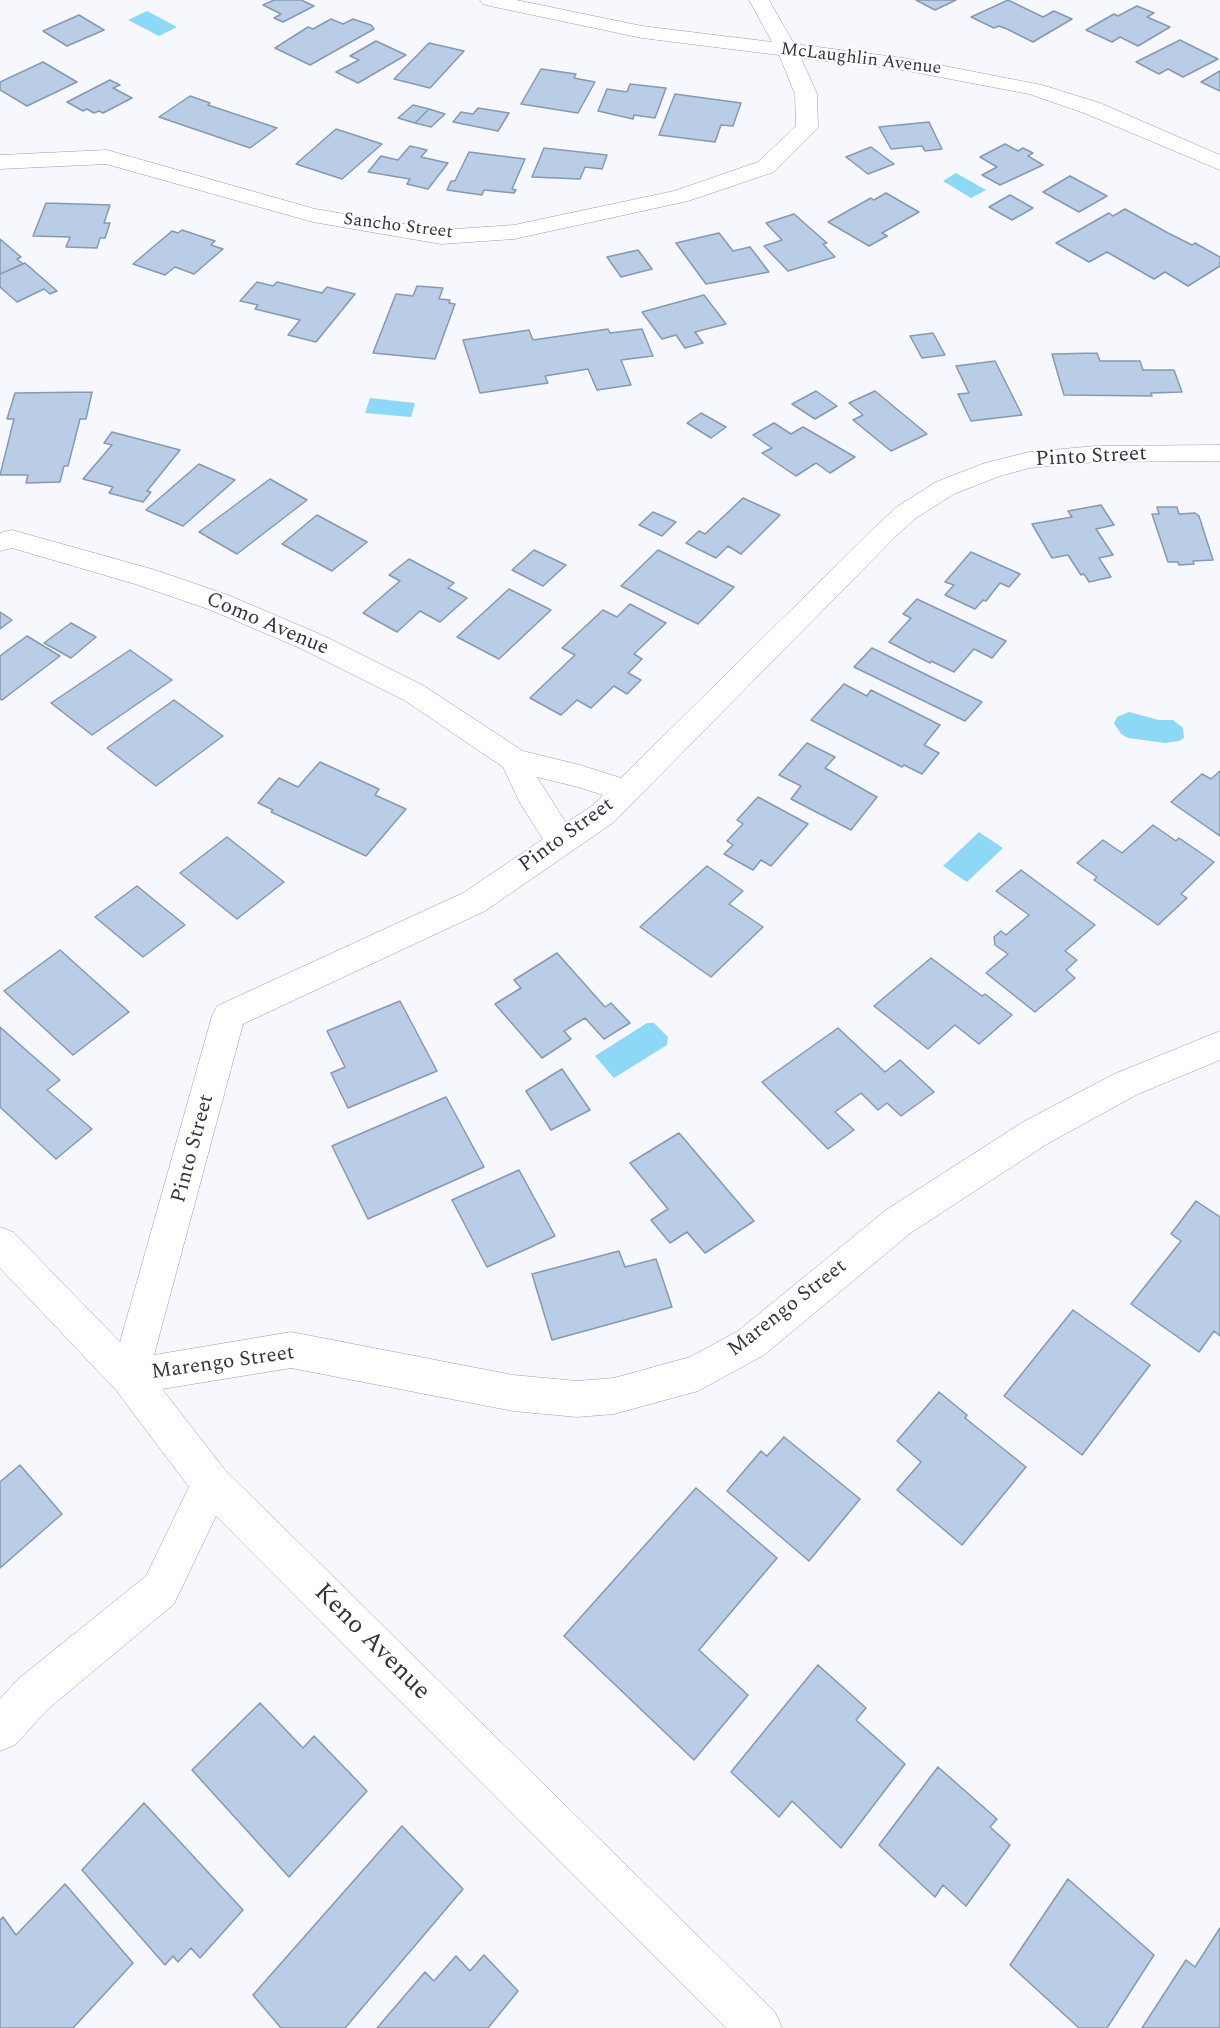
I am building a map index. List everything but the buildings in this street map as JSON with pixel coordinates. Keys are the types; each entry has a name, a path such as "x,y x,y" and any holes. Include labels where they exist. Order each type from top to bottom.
{"street":[{"name":"McLaughlin Avenue","path":"490,0 572,20 642,32 940,69 1035,89 1128,122 1220,163"},
{"name":"Sancho Street","path":"0,162 107,158 313,215 441,237 514,232 681,196 766,167 807,128 806,94 787,50 759,0"},
{"name":"Pinto Street","path":"129,1377 188,1171 229,1016 474,902 603,814 887,530 907,512 945,488 991,470 1029,460 1096,454 1220,453"},
{"name":"Como Avenue","path":"0,542 12,539 145,577 218,603 312,642 414,693 514,760 580,776 626,791"},
{"path":"514,760 531,795 562,842"},
{"name":"Marengo Street","path":"129,1377 291,1350 513,1393 577,1399 614,1396 698,1373 751,1343 899,1221 1035,1133 1126,1084 1220,1045"},
{"name":"Keno Avenue","path":"0,1243 129,1377 211,1484 759,2028"},
{"path":"0,1730 33,1694 160,1590 211,1484"}],"water":[{"path":"147,11 177,27 159,36 128,20"},
{"path":"956,173 986,190 971,198 943,181"},
{"path":"370,398 415,403 411,417 365,413"},
{"path":"1129,712 1159,720 1173,720 1183,728 1184,738 1165,743 1128,738 1121,734 1114,723 1117,717"},
{"path":"979,832 1003,848 967,882 943,866"},
{"path":"647,1023 654,1023 668,1037 667,1045 614,1078 595,1056"}]}
